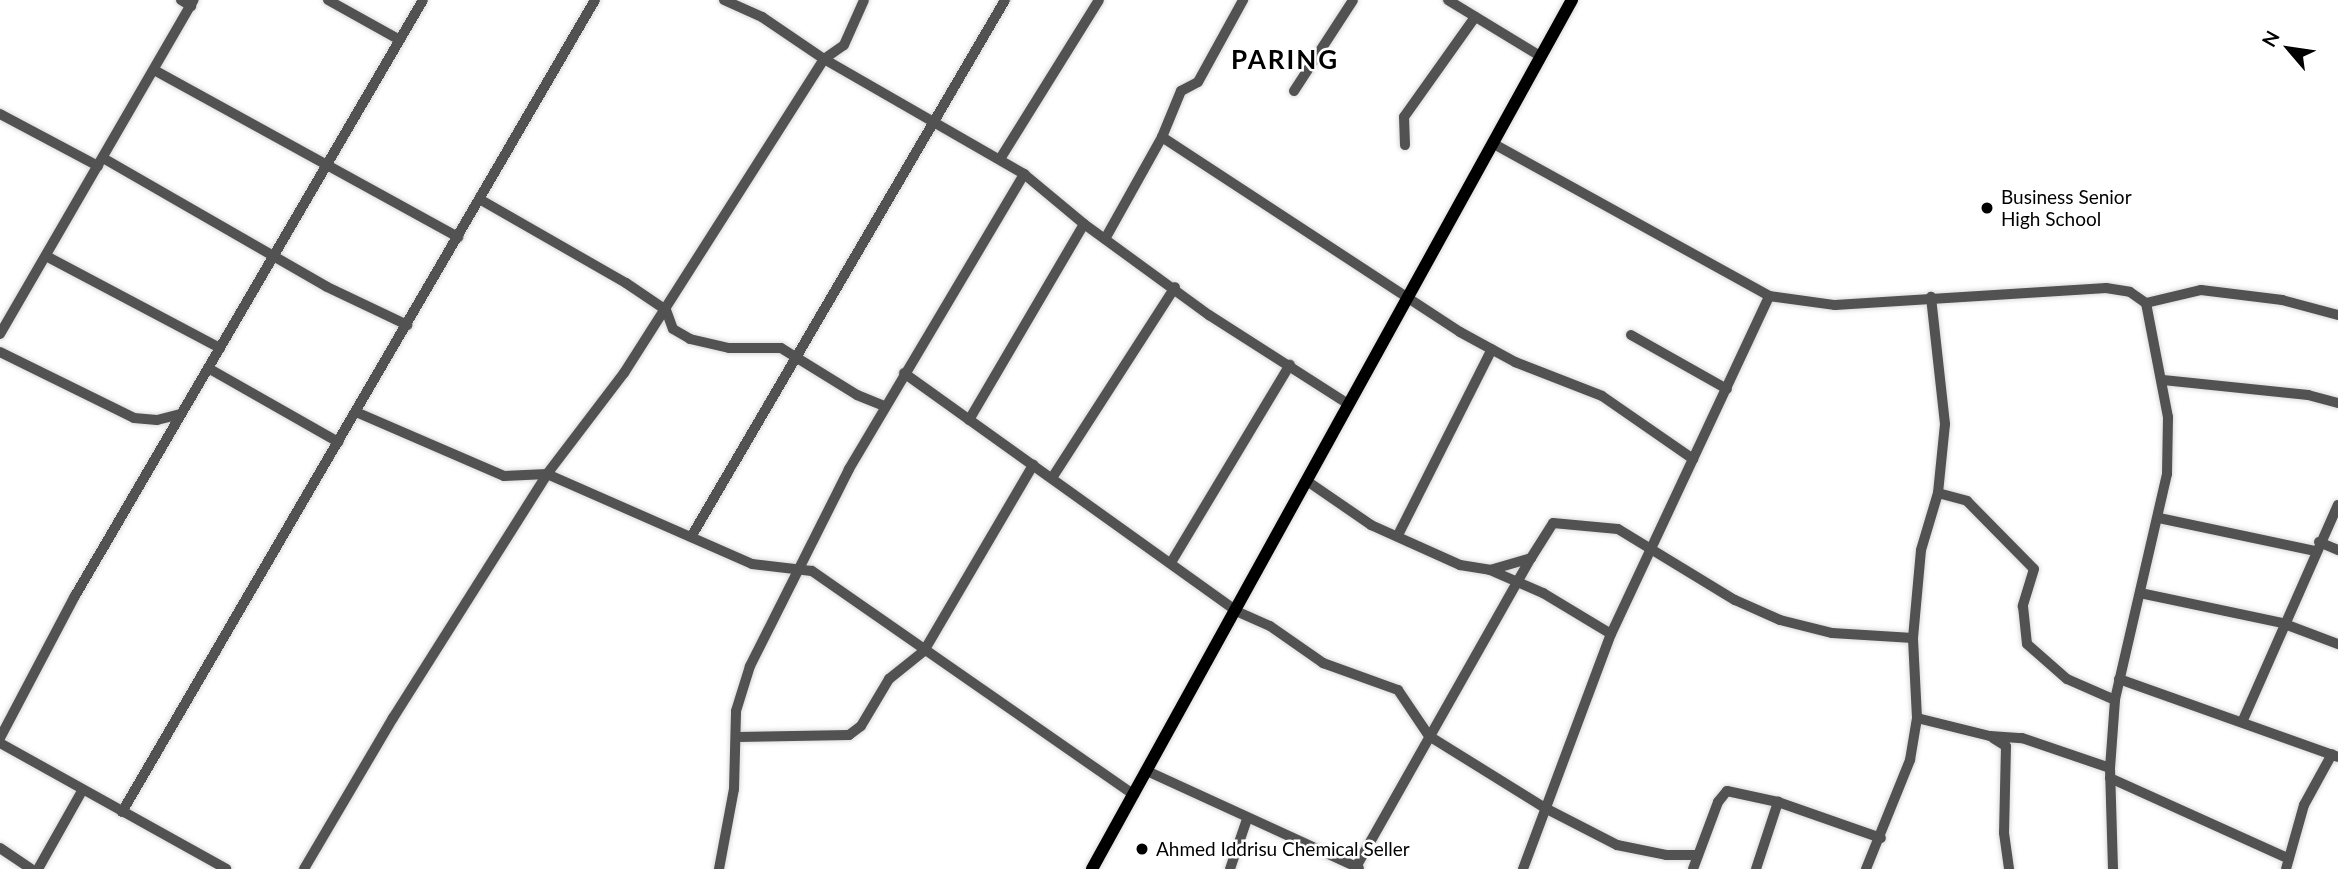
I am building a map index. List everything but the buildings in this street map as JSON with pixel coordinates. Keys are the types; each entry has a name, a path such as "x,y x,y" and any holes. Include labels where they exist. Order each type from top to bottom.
{"main road":[{"path":"1092,869 1572,0"}],"street":[{"path":"0,334 156,71 193,3 181,0"},
{"path":"328,0 400,40"},
{"path":"226,869 122,813 0,741 75,596 326,163 424,0"},
{"path":"122,813 596,0"},
{"path":"724,0 762,18 824,59 935,119 1024,174 1105,239 1348,404"},
{"path":"304,869 393,718 547,474 603,404 666,310 824,59 844,45 864,0"},
{"path":"1000,159 1099,0"},
{"path":"1105,239 1162,137 1181,91 1198,82 1243,0"},
{"path":"1294,91 1353,0"},
{"path":"1448,0 1540,56"},
{"path":"691,537 1001,1"},
{"path":"1405,145 1404,117 1475,17"},
{"path":"156,71 458,237"},
{"path":"0,114 100,162 407,326"},
{"path":"1162,137 1406,297 1492,349 1602,396 1693,459"},
{"path":"1493,144 1769,296 1835,305 2106,288 2130,292 2146,303 2163,380 2168,444 2159,518 2115,700 2110,773 2113,869"},
{"path":"719,869 734,789 738,737 736,712 750,666 802,567 849,468 1024,174"},
{"path":"481,200 666,310 673,329 709,346 764,345 797,354 823,375 884,407"},
{"path":"969,420 1084,224"},
{"path":"46,256 220,348"},
{"path":"1052,478 1175,287"},
{"path":"2146,303 2201,290 2282,300 2338,315"},
{"path":"1523,869 1611,634 1654,549 1769,296"},
{"path":"1866,869 1881,838 1910,760 1917,718 1913,638 1921,550 1938,493 1945,424 1931,298"},
{"path":"1631,335 1727,389"},
{"path":"1398,535 1492,349"},
{"path":"0,352 67,381 134,418 157,420 181,414"},
{"path":"1172,561 1290,365"},
{"path":"208,368 338,442"},
{"path":"904,373 1172,561 1236,611 1270,626 1323,663 1398,690 1429,736 1545,808 1617,845 1666,855 1698,855"},
{"path":"2163,380 2272,390 2338,403"},
{"path":"356,412 505,476 547,474 752,564 772,569 802,567 1134,795"},
{"path":"738,737 849,735 861,726 888,679 924,651 1032,465"},
{"path":"1307,481 1371,524 1460,565 1490,570 1521,583 1611,634"},
{"path":"1938,493 1967,501 2034,569 2024,606 2027,644 2067,679 2115,700"},
{"path":"2243,720 2317,546 2338,505"},
{"path":"2159,518 2338,550"},
{"path":"1146,771 1358,868 1429,736 1521,583 1531,558 1553,523 1618,529 1735,600 1780,620 1832,633 1913,638"},
{"path":"1490,570 1531,558"},
{"path":"2140,593 2283,623 2338,644"},
{"path":"1917,718 1990,736 2022,738 2110,773 2288,864 2304,805 2335,755 2243,720 2119,679"},
{"path":"1990,736 2007,746"},
{"path":"2007,746 2022,738"},
{"path":"2007,746 2004,833 2008,869"},
{"path":"38,869 82,790"},
{"path":"1693,869 1718,802 1727,792 1778,802 1881,838"},
{"path":"1756,869 1778,802"},
{"path":"1230,869 1247,819"},
{"path":"0,848 31,869"}],"place":[{"name":"Business Senior High School","path":"1987,208"},
{"name":"Ahmed Iddrisu Chemical Seller","path":"1142,849"}],"district":[{"name":"PARING","path":"1285,60"}]}
